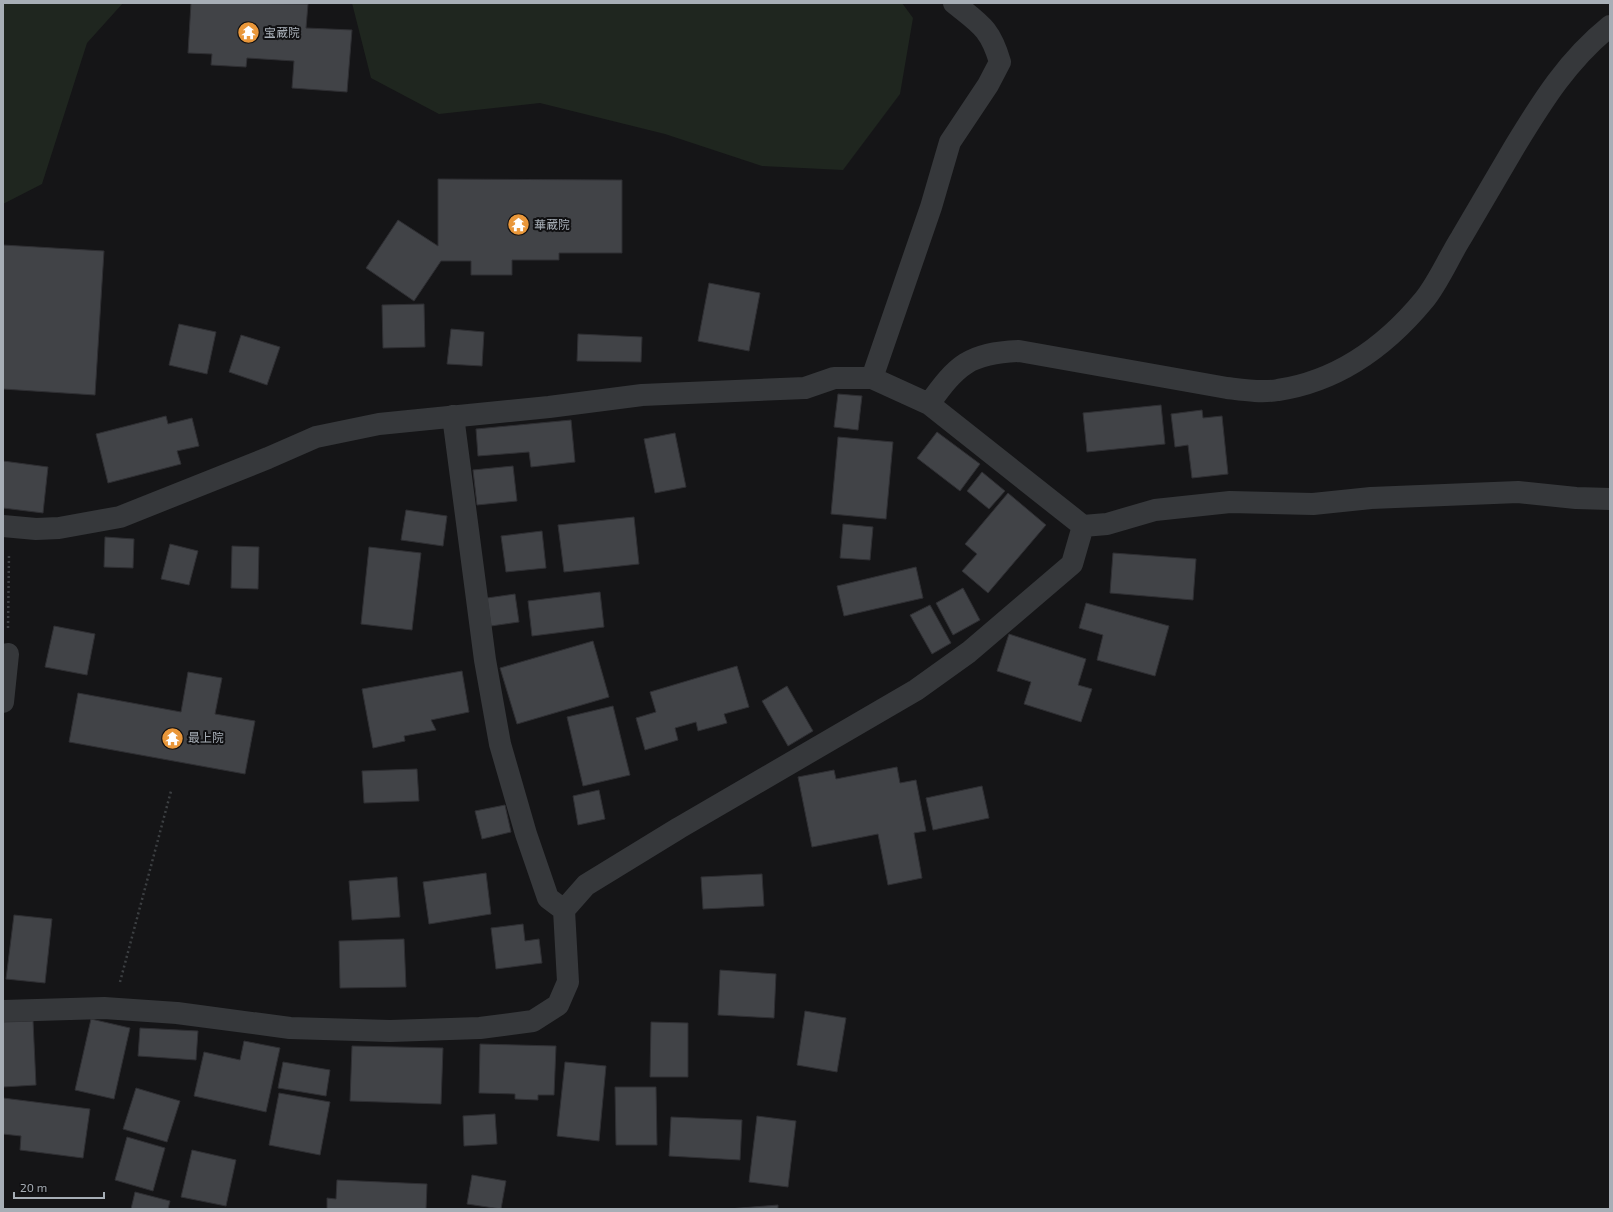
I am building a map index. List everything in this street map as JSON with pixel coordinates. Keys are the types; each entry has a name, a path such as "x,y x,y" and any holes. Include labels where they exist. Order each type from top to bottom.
{"lane":[{"path":"872,378 931,207 950,142 988,85 1000,62 994,41 982,25 954,3"},
{"path":"928,404 945,381 966,362 995,352 1019,351 1227,388 1256,391 1277,391 1326,378 1352,364 1383,343 1405,322 1425,299 1552,86 1592,40 1610,26"},
{"path":"6,526 59,528 120,517 268,458 316,437 379,424 549,407 642,395 805,388 834,378 872,378 928,404 1083,526 1107,524 1155,510 1230,502 1313,504 1371,498 1518,492 1576,498 1610,499"},
{"path":"453,416 485,660 500,744 526,834 548,898 564,910"},
{"path":"3,1011 113,1009 177,1013 290,1028 390,1031 480,1028 533,1021 558,1005 568,982 564,910 586,884 916,690 969,652 1072,564 1083,526"},
{"path":"3,702 8,654"}],"path":[{"path":"6,526 8,654"},
{"path":"113,1009 171,791"}],"shaded area":[{"path":"3,3 123,3 87,43 42,184 3,204"},
{"path":"352,3 902,3 913,18 900,94 843,170 762,166 665,134 540,103 439,114 371,78"}],"building":[{"path":"191,3 308,4 306,28 352,30 347,92 292,88 294,61 247,58 246,67 211,65 212,54 188,53"},
{"path":"438,179 622,180 622,253 559,253 559,260 512,260 512,275 471,275 471,261 441,261 414,301 366,268 398,220 438,246"},
{"path":"3,245 104,251 95,395 3,389"},
{"path":"709,283 760,293 749,351 698,341"},
{"path":"424,304 425,347 383,348 382,305"},
{"path":"179,324 216,332 207,374 169,365"},
{"path":"451,329 484,332 482,366 447,364"},
{"path":"578,334 642,337 641,362 577,361"},
{"path":"241,335 280,347 267,385 229,372"},
{"path":"838,394 862,396 858,430 834,427"},
{"path":"1161,405 1165,444 1087,452 1083,413"},
{"path":"1202,410 1203,418 1222,416 1228,474 1192,478 1188,445 1175,447 1171,414"},
{"path":"166,416 168,424 192,418 199,446 177,451 181,464 108,483 96,434"},
{"path":"571,420 575,462 531,467 529,452 478,456 476,429"},
{"path":"937,432 980,464 960,491 917,458"},
{"path":"675,433 686,487 655,493 644,439"},
{"path":"838,437 893,442 886,519 831,514"},
{"path":"3,461 48,467 43,513 3,508"},
{"path":"513,466 517,501 477,505 473,470"},
{"path":"982,472 1005,491 989,509 967,491"},
{"path":"1008,493 1046,525 988,593 962,571 977,554 965,544"},
{"path":"406,510 447,516 443,546 401,540"},
{"path":"634,517 639,564 564,572 558,525"},
{"path":"843,524 873,527 870,560 840,558"},
{"path":"542,531 546,568 506,572 501,536"},
{"path":"105,537 134,539 133,568 104,567"},
{"path":"170,544 198,551 189,585 161,579"},
{"path":"232,546 259,547 258,589 231,588"},
{"path":"369,547 421,553 412,630 361,624"},
{"path":"1113,553 1196,559 1193,600 1110,593"},
{"path":"916,567 923,598 844,616 837,586"},
{"path":"963,588 980,620 953,635 936,603"},
{"path":"600,592 604,627 532,636 528,601"},
{"path":"515,594 519,622 491,626 487,598"},
{"path":"1086,603 1169,626 1155,676 1097,660 1103,635 1079,628"},
{"path":"930,605 951,643 932,654 910,615"},
{"path":"54,626 95,634 87,675 45,667"},
{"path":"1009,634 1086,659 1078,685 1092,689 1081,722 1024,704 1031,682 997,671"},
{"path":"593,641 609,697 517,724 500,668"},
{"path":"737,666 749,707 724,714 727,723 698,731 696,722 675,728 678,740 645,750 636,718 656,712 650,692"},
{"path":"462,671 469,712 431,720 436,730 404,736 405,741 373,748 362,689"},
{"path":"188,672 222,678 215,714 255,721 245,774 69,742 78,693 181,712"},
{"path":"787,686 813,731 788,746 762,701"},
{"path":"613,706 630,775 583,786 567,717"},
{"path":"897,767 900,783 916,780 926,831 914,833 922,878 888,885 878,834 812,847 798,777 834,770 836,779"},
{"path":"417,769 419,801 364,803 362,771"},
{"path":"982,786 989,818 933,830 926,798"},
{"path":"599,790 605,819 578,825 573,796"},
{"path":"505,805 511,832 482,839 475,811"},
{"path":"486,873 491,914 429,924 423,882"},
{"path":"762,874 764,906 703,909 701,877"},
{"path":"397,877 400,917 352,920 349,881"},
{"path":"14,915 52,919 45,983 6,979"},
{"path":"523,924 525,941 539,939 542,963 496,969 491,928"},
{"path":"404,939 406,987 340,988 339,941"},
{"path":"720,970 776,974 774,1018 718,1015"},
{"path":"805,1011 846,1018 837,1072 797,1065"},
{"path":"91,1019 130,1028 114,1099 75,1090"},
{"path":"33,1021 36,1085 3,1087 3,1022"},
{"path":"651,1022 688,1023 688,1077 650,1077"},
{"path":"140,1028 198,1031 196,1060 138,1056"},
{"path":"244,1041 280,1048 266,1112 194,1096 204,1052 240,1060"},
{"path":"480,1044 556,1046 554,1095 538,1095 538,1100 515,1099 515,1094 479,1093"},
{"path":"352,1046 443,1048 441,1104 350,1101"},
{"path":"283,1062 330,1070 326,1096 278,1088"},
{"path":"565,1062 606,1066 599,1141 557,1136"},
{"path":"615,1087 656,1087 657,1145 616,1145"},
{"path":"136,1088 180,1101 167,1142 123,1129"},
{"path":"279,1093 330,1102 320,1155 269,1145"},
{"path":"3,1098 90,1109 83,1158 20,1150 21,1136 3,1134"},
{"path":"495,1114 497,1144 464,1146 463,1116"},
{"path":"757,1116 796,1121 788,1187 749,1182"},
{"path":"671,1117 742,1120 740,1160 669,1156"},
{"path":"127,1137 165,1148 153,1191 115,1180"},
{"path":"192,1150 236,1160 226,1206 181,1197"},
{"path":"472,1175 506,1181 501,1209 467,1204"},
{"path":"337,1180 427,1184 426,1209 327,1209 327,1198 336,1199"},
{"path":"135,1192 170,1201 168,1209 131,1209"},
{"path":"778,1205 778,1209 728,1209"}],"place":[{"name":"宝蔵院","path":"249,33"},
{"name":"華蔵院","path":"519,225"},
{"name":"最上院","path":"173,738"}]}
